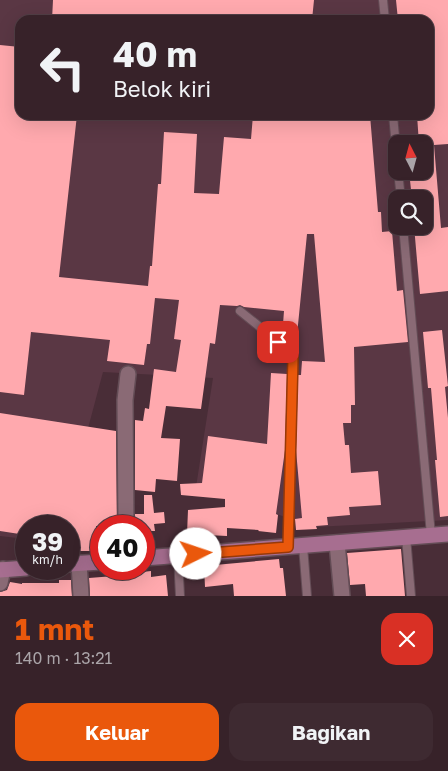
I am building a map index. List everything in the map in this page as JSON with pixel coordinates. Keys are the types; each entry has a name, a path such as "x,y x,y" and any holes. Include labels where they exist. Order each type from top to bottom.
{"street":[{"path":"126,515 125,400 128,374"},
{"path":"155,557 448,534"},
{"path":"337,543 342,596"},
{"path":"1,574 15,571"},
{"path":"78,580 82,596"}],"lane":[{"path":"383,0 384,15"},
{"path":"393,120 395,135"},
{"path":"404,235 431,536"},
{"path":"240,311 291,352 293,358 288,547"},
{"path":"406,537 411,596"},
{"path":"303,546 307,596"},
{"path":"178,556 180,596"}],"shaded area":[{"path":"0,0 448,0 448,520 315,527 196,487 213,378 103,372 65,515 15,515 15,538 0,536"}],"building":[{"path":"53,0 314,0 312,15 52,15"},
{"path":"396,0 448,0 448,144 434,145 441,228 448,227 448,291 420,294 415,235 433,235 433,190 411,190 410,180 433,180 433,135 418,135 417,120 434,120 434,15 398,15"},
{"path":"0,45 15,46 15,120 76,120 59,277 148,286 150,266 152,266 158,184 161,184 164,132 197,134 194,193 219,194 224,137 251,139 253,120 370,120 378,212 381,212 382,232 388,231 388,235 392,235 397,291 403,290 408,342 354,347 355,405 351,405 351,423 343,423 345,445 349,445 351,473 378,471 381,505 349,507 350,515 327,517 328,525 316,526 317,529 296,530 295,519 302,518 296,450 298,375 301,375 302,361 325,362 314,234 307,234 296,345 290,344 282,337 284,311 240,305 220,305 215,344 210,343 201,409 166,406 161,438 180,439 177,481 156,479 155,492 135,490 135,420 143,421 145,408 149,409 154,369 176,372 181,340 174,339 179,300 155,298 150,344 147,344 144,365 107,361 110,340 31,332 24,395 0,392"},
{"path":"442,330 448,386 445,387 448,418 448,516 440,517 431,388 428,388 423,332"},
{"path":"271,373 287,374 285,450 276,514 278,515 276,533 227,528 227,536 187,534 188,510 225,507 225,499 181,495 180,484 202,483 208,436 267,444"},
{"path":"0,413 116,431 117,515 90,515 90,551 80,551 80,515 15,515 15,533 0,531"},
{"path":"144,495 152,495 154,513 164,512 165,523 155,524 155,515 135,515 144,514"},
{"path":"401,549 405,596 366,596 365,584 350,585 347,553"},
{"path":"279,559 280,568 283,568 286,596 234,596 233,584 205,587 204,566"},
{"path":"166,575 168,596 90,596 89,578 90,580 155,580 155,576"},
{"path":"59,580 71,580 72,596 0,596 0,592 7,590 10,582 22,584 59,583"}],"route":[{"path":"196,554 288,547 293,358 291,352 278,342"}]}
